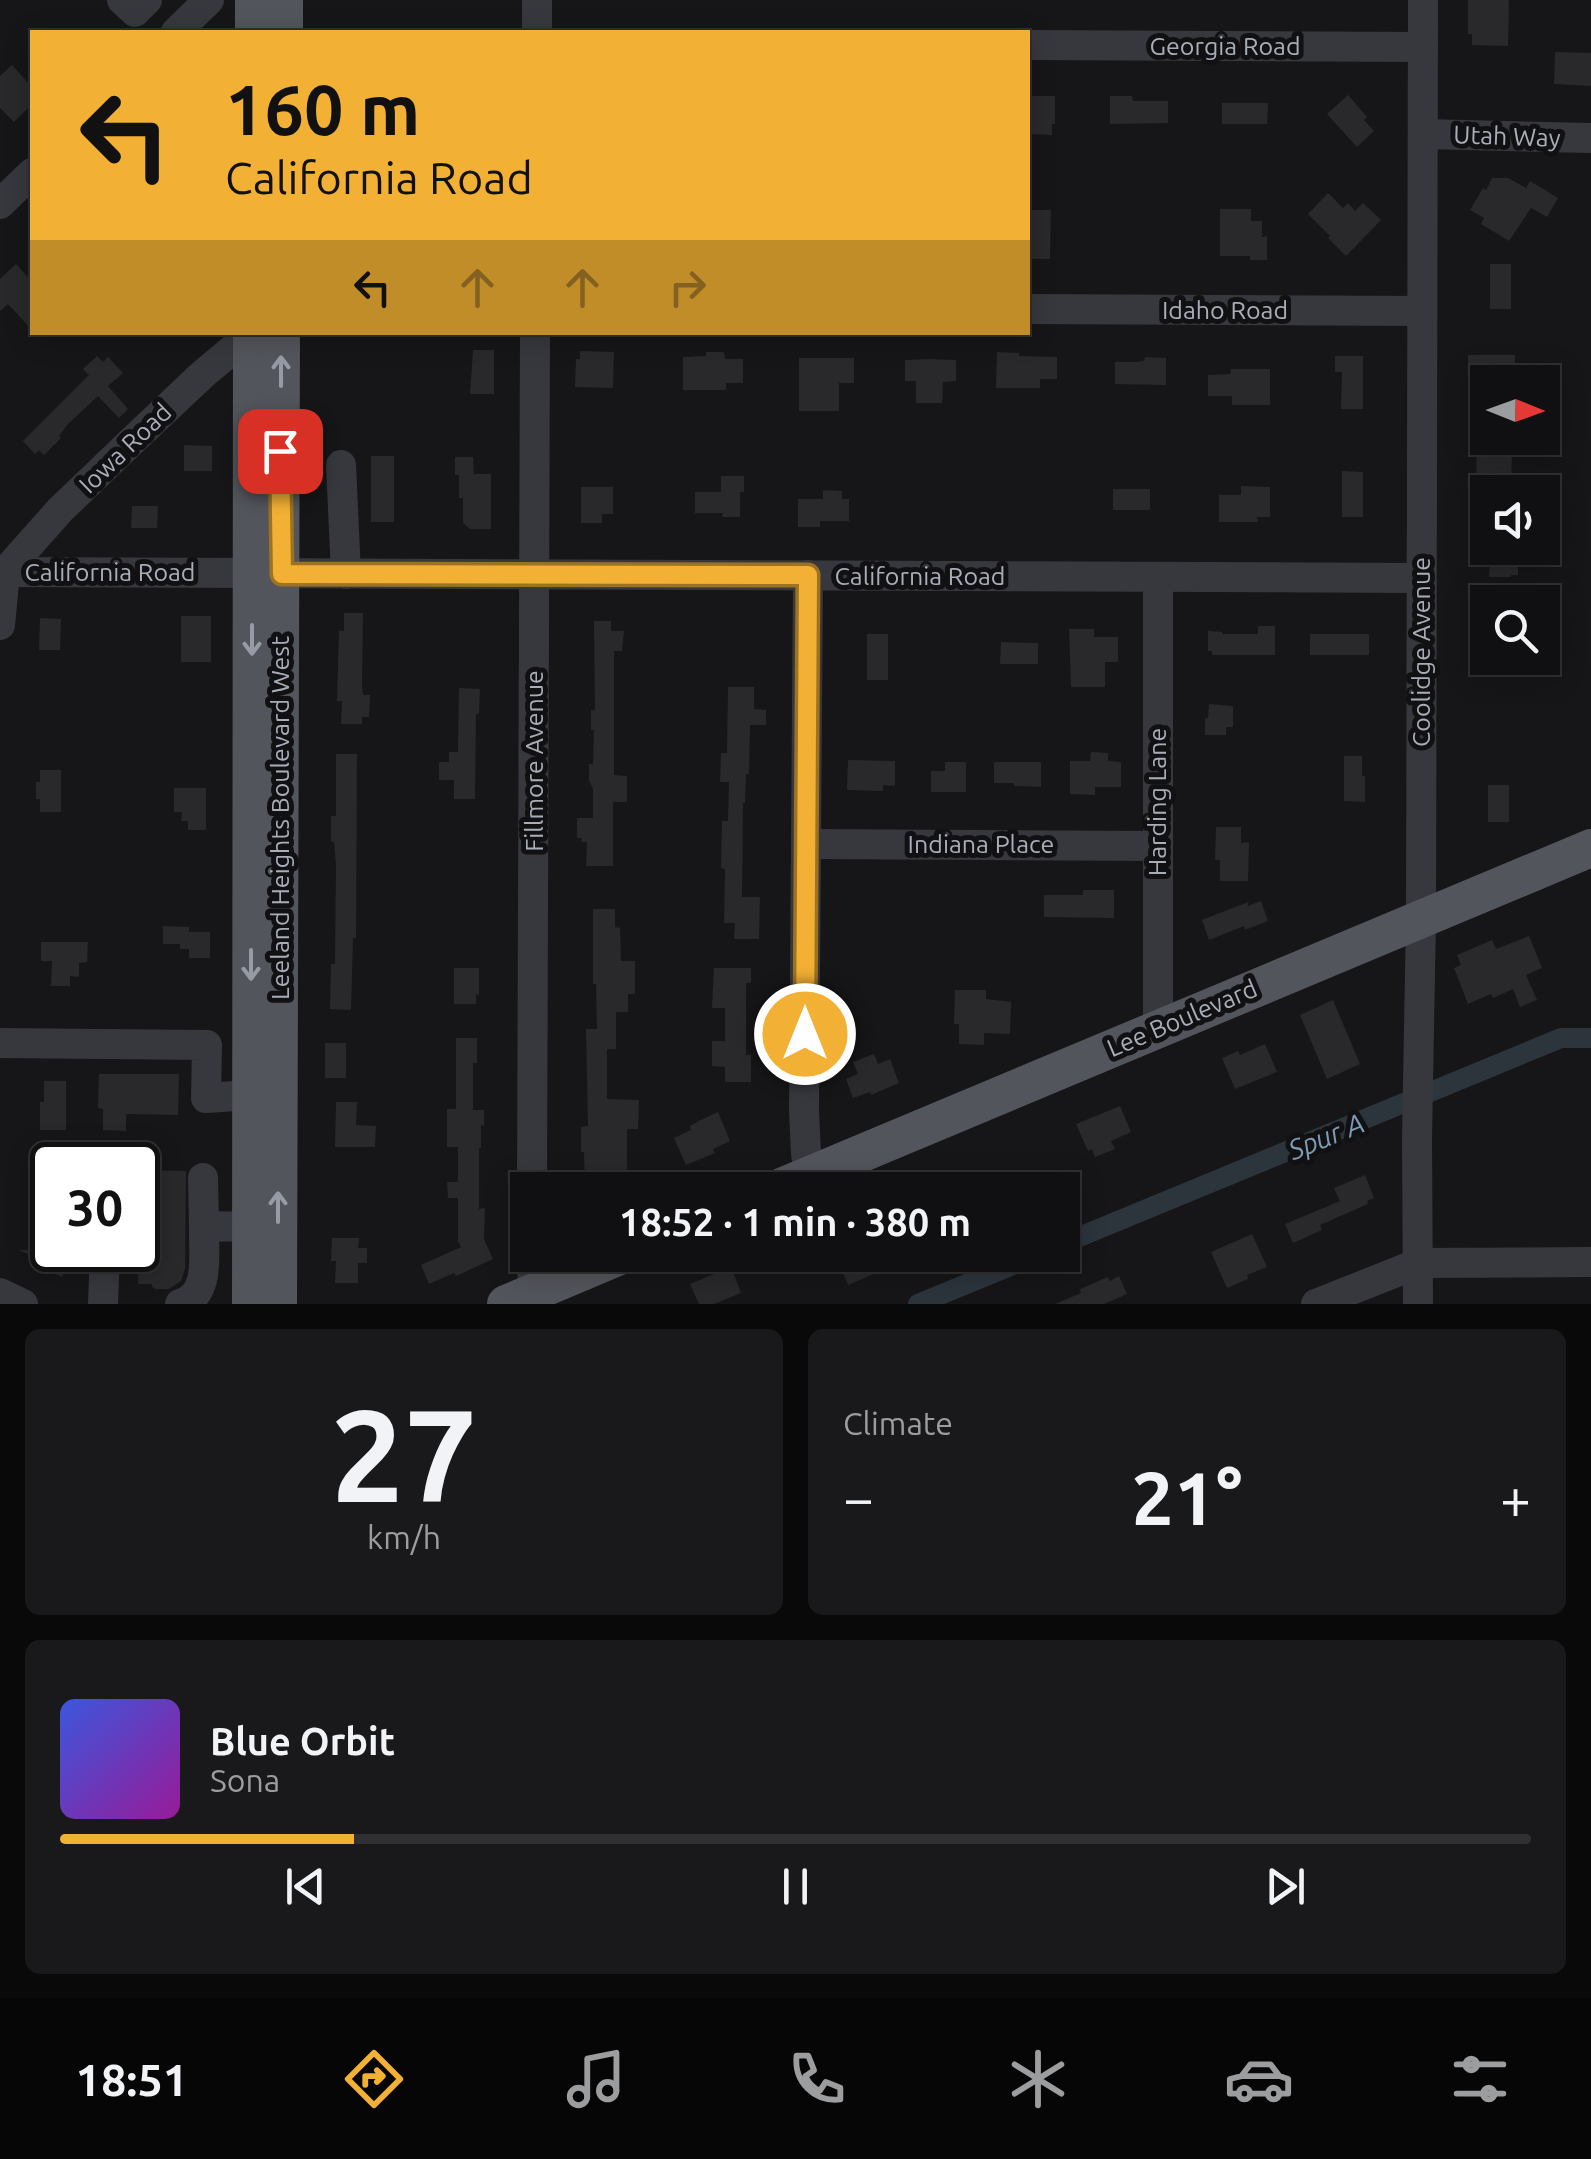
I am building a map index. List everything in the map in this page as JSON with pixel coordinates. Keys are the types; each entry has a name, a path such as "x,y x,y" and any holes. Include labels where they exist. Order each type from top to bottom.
{"main road":[{"path":"254,0 254,30"},
{"path":"284,0 284,30"},
{"name":"Leeland Heights Boulevard West","path":"252,335 267,573 278,1304"},
{"name":"Leeland Heights Boulevard West","path":"251,1304 250,1095 267,573 281,335"},
{"name":"Lee Boulevard","path":"814,1172 1591,848"},
{"path":"524,1284 565,1272"}],"street":[{"path":"178,30 209,0"},
{"path":"537,0 537,30"},
{"name":"Coolidge Avenue","path":"1418,1304 1423,0"},
{"name":"Georgia Road","path":"1030,46 1423,47"},
{"name":"Utah Way","path":"1423,134 1591,138"},
{"path":"0,204 30,174"},
{"name":"Idaho Road","path":"1030,309 1422,311"},
{"name":"Iowa Road","path":"3,572 130,442 250,335"},
{"name":"Fillmore Avenue","path":"532,1172 536,335"},
{"path":"341,465 346,574"},
{"path":"0,625 3,572"},
{"name":"California Road","path":"3,572 1420,578"},
{"path":"808,575 804,1111 809,1172"},
{"name":"Harding Lane","path":"1158,577 1158,1028"},
{"name":"Indiana Place","path":"806,844 1156,846"},
{"path":"0,1044 207,1045 206,1098 250,1095"},
{"path":"180,1304 198,1294 203,1281 203,1178"},
{"path":"204,1226 250,1227"},
{"path":"1316,1304 1419,1263 1591,1262"},
{"path":"104,1272 103,1304 113,1304"},
{"path":"0,1294 23,1304"}],"building":[{"path":"1468,0 1509,0 1508,46 1472,45 1472,34 1468,34"},
{"path":"1555,52 1591,53 1591,86 1554,84"},
{"path":"12,65 30,85 30,106 14,122 0,108 0,76"},
{"path":"1348,95 1374,131 1357,147 1327,114"},
{"path":"1055,96 1052,135 1030,134 1030,97"},
{"path":"1110,96 1132,96 1133,101 1168,101 1168,123 1110,124"},
{"path":"1222,103 1268,103 1267,124 1222,124"},
{"path":"1492,178 1508,178 1526,188 1530,181 1558,198 1547,217 1531,208 1509,241 1481,224 1484,218 1470,210"},
{"path":"1328,193 1343,208 1348,203 1355,211 1363,203 1381,220 1346,256 1308,214"},
{"path":"1220,209 1251,209 1251,221 1262,221 1262,237 1267,236 1267,260 1220,256"},
{"path":"1030,210 1051,210 1050,259 1030,259"},
{"path":"16,264 30,280 30,328 8,304 0,311 0,279"},
{"path":"1490,264 1511,264 1511,309 1490,309"},
{"path":"473,350 494,350 494,394 470,394"},
{"path":"580,351 614,352 613,388 575,387"},
{"path":"706,352 724,352 725,359 743,359 743,383 726,383 726,390 683,390 683,357 706,356"},
{"path":"997,352 1057,357 1057,379 1040,379 1040,388 996,388"},
{"path":"1468,355 1515,355 1515,365 1470,365 1468,373"},
{"path":"97,356 103,362 108,357 123,373 108,386 128,409 119,418 98,396 68,424 61,438 44,455 39,450 35,454 23,441 89,375 83,369"},
{"path":"1335,356 1363,356 1363,409 1341,409 1342,372 1335,372"},
{"path":"1145,357 1166,358 1166,385 1115,384 1115,362 1144,361"},
{"path":"799,358 854,358 854,383 839,383 839,411 799,411"},
{"path":"905,360 956,360 956,381 943,382 942,403 916,403 916,381 905,381"},
{"path":"1231,369 1270,369 1270,405 1232,405 1232,396 1208,396 1208,375 1230,374"},
{"path":"184,445 212,446 212,471 184,471"},
{"path":"1477,455 1512,456 1511,475 1476,475"},
{"path":"371,456 394,456 394,522 371,522"},
{"path":"455,457 473,457 474,474 491,474 491,529 470,529 463,523 463,498 459,498"},
{"path":"1342,471 1363,472 1363,517 1342,517"},
{"path":"721,476 744,476 740,517 695,513 695,492 721,492"},
{"path":"1241,486 1270,487 1270,517 1257,517 1258,522 1219,522 1219,495 1241,495"},
{"path":"581,487 613,487 613,514 602,514 602,523 581,523"},
{"path":"1113,489 1150,489 1150,510 1113,510"},
{"path":"823,490 842,491 842,499 849,499 849,521 820,521 820,527 798,527 798,499 823,499"},
{"path":"132,506 158,506 157,528 131,528"},
{"path":"1489,565 1518,565 1518,575 1489,577"},
{"path":"344,613 363,613 362,685 363,695 370,695 369,717 362,717 362,724 341,724 342,701 337,701 339,631 344,631"},
{"path":"181,616 211,616 211,662 181,662"},
{"path":"40,618 61,619 60,650 39,650"},
{"path":"594,621 611,621 611,631 624,631 622,651 614,651 614,775 627,776 627,802 613,802 613,866 586,866 587,842 577,838 577,818 593,818 589,764 593,764 591,710 595,710"},
{"path":"1258,626 1275,626 1275,655 1212,655 1208,651 1208,631 1258,634"},
{"path":"1069,629 1094,629 1094,637 1118,637 1118,662 1105,662 1105,687 1071,687"},
{"path":"867,634 888,634 888,680 867,680"},
{"path":"1310,634 1369,634 1369,655 1310,655"},
{"path":"1001,642 1038,643 1038,664 1000,664"},
{"path":"728,687 754,687 754,709 766,710 766,725 750,725 749,774 743,803 742,897 760,897 759,939 734,939 735,923 724,923 722,821 728,821 729,782 720,782 721,753 727,753"},
{"path":"459,688 480,689 475,799 454,799 454,780 439,780 439,762 449,762 449,752 458,752"},
{"path":"1209,704 1233,706 1233,727 1226,727 1226,735 1205,735"},
{"path":"1091,752 1108,753 1108,761 1121,762 1121,787 1095,787 1095,795 1070,794 1070,761 1090,761"},
{"path":"336,754 357,754 356,938 351,1010 330,1009 331,964 335,964 336,865 331,816 336,816"},
{"path":"1344,756 1362,756 1365,802 1344,801"},
{"path":"848,760 895,761 895,786 883,785 883,791 847,790"},
{"path":"945,762 966,762 966,792 931,792 931,771 945,771"},
{"path":"994,762 1041,762 1041,787 994,783"},
{"path":"40,770 61,770 61,812 40,812 36,782 40,782"},
{"path":"1488,785 1509,785 1509,822 1488,822"},
{"path":"174,788 206,788 206,830 188,830 188,821 181,821 182,812 174,812"},
{"path":"1216,827 1241,827 1241,843 1249,842 1248,881 1220,881 1220,860 1215,860"},
{"path":"1083,890 1114,890 1114,918 1044,917 1044,895 1083,895"},
{"path":"1261,901 1268,921 1209,940 1202,920 1248,902 1248,906"},
{"path":"593,909 615,909 621,961 635,961 635,994 628,994 628,1012 616,1012 616,1049 607,1049 607,1099 639,1100 638,1129 627,1129 627,1172 585,1172 581,1127 588,1126 586,1029 597,1029"},
{"path":"163,926 210,932 210,958 189,958 189,949 180,949 180,944 163,944"},
{"path":"1529,936 1542,968 1526,975 1537,1000 1520,1007 1513,989 1468,1004 1454,968 1461,965 1457,955 1492,940 1496,949"},
{"path":"41,942 88,942 87,962 79,963 79,977 70,976 70,986 51,986 52,961 41,961"},
{"path":"454,968 479,968 476,1004 454,1004"},
{"path":"714,968 751,968 751,983 746,983 746,1055 751,1055 751,1082 725,1082 725,1067 712,1066 712,1041 725,1041 725,1008 712,1008"},
{"path":"955,990 986,990 986,999 1011,1002 1010,1034 984,1033 984,1045 959,1044 959,1024 954,1024"},
{"path":"1333,1000 1360,1064 1327,1079 1300,1015"},
{"path":"456,1038 477,1038 473,1110 484,1110 479,1148 479,1209 485,1208 484,1239 493,1259 429,1284 421,1265 461,1247 458,1198 448,1198 447,1182 458,1182 458,1147 447,1147 447,1109 456,1109"},
{"path":"325,1043 346,1043 346,1078 325,1078"},
{"path":"1265,1044 1277,1072 1235,1089 1222,1058"},
{"path":"874,1054 878,1064 890,1059 899,1083 853,1098 846,1079 858,1074 853,1062"},
{"path":"99,1074 179,1074 178,1115 126,1114 126,1131 103,1130 103,1109 98,1108"},
{"path":"44,1081 66,1081 66,1130 40,1130"},
{"path":"336,1102 357,1102 356,1125 376,1126 375,1147 335,1147"},
{"path":"1120,1106 1131,1132 1111,1141 1115,1149 1095,1157 1092,1149 1088,1151 1076,1124"},
{"path":"718,1112 730,1141 713,1149 715,1153 686,1165 674,1138"},
{"path":"160,1170 186,1171 185,1269 181,1281 169,1289 138,1284 138,1272 160,1272"},
{"path":"1365,1175 1374,1198 1368,1204 1320,1225 1322,1230 1293,1243 1285,1224 1340,1201 1334,1188"},
{"path":"1252,1234 1267,1267 1227,1288 1211,1252"},
{"path":"332,1238 359,1238 358,1248 367,1248 367,1263 358,1263 358,1283 335,1283"},
{"path":"719,1272 733,1272 741,1293 714,1304 699,1304 690,1284"},
{"path":"843,1272 879,1272 848,1285"},
{"path":"1119,1276 1127,1294 1104,1304 1055,1304 1081,1293 1080,1289"}],"waterway":[{"name":"Spur A","path":"1080,1237 1561,1038 1591,1038"},
{"name":"Spur A","path":"918,1304 996,1272"}],"route":[{"path":"280,451 282,574 808,575 805,1034"}]}
